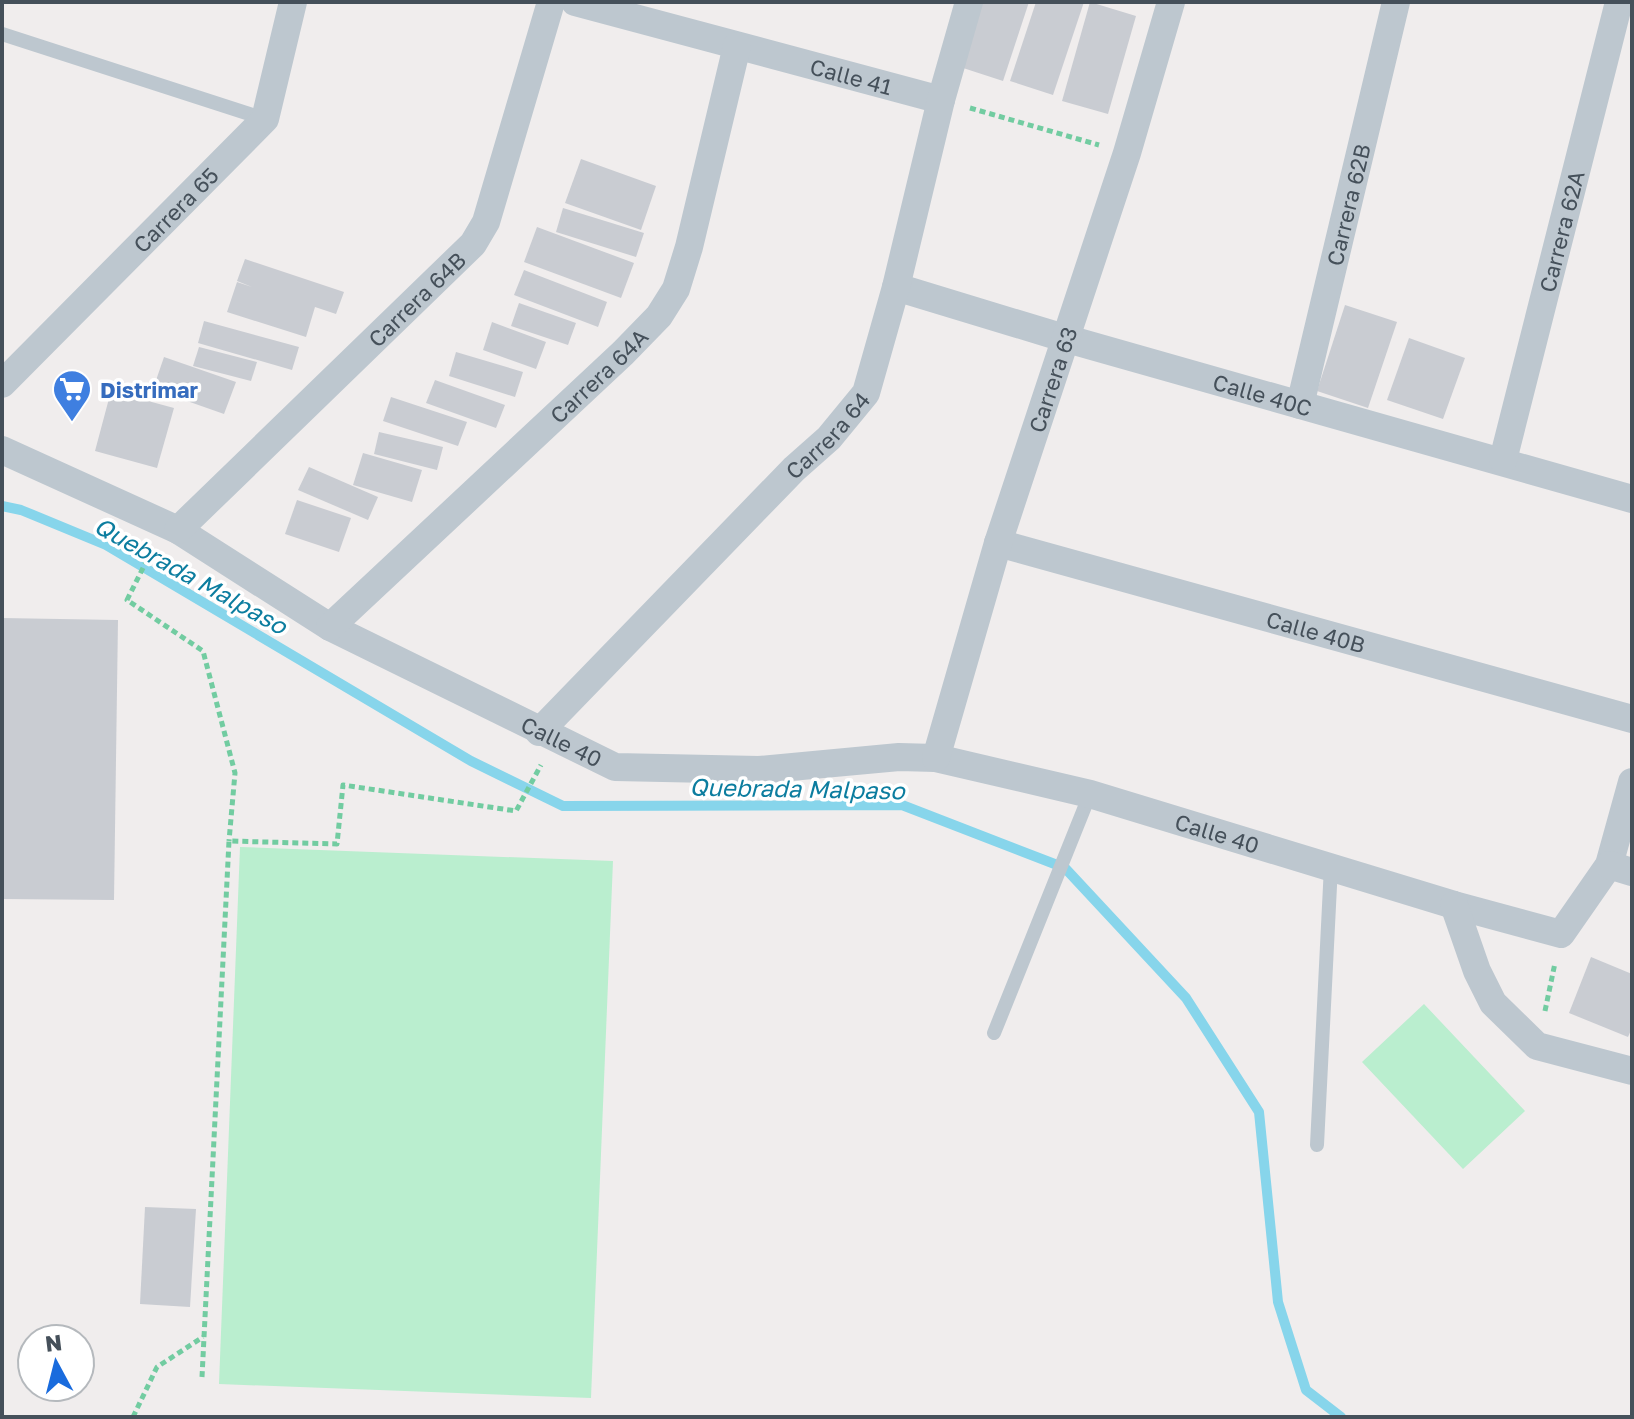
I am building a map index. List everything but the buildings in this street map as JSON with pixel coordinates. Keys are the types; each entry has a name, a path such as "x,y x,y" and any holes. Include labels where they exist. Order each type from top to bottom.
{"street":[{"path":"265,119 293,2"},
{"name":"Carrera 64B","path":"178,530 473,244 486,222 551,2"},
{"name":"Calle 41","path":"575,2 941,100"},
{"name":"Carrera 64","path":"539,732 794,469 829,438 866,393 969,2"},
{"name":"Carrera 63","path":"936,758 998,543 1127,153 1171,2"},
{"name":"Carrera 62B","path":"1300,405 1396,2"},
{"name":"Carrera 62A","path":"1503,460 1619,2"},
{"name":"Carrera 64A","path":"330,627 659,316 676,289 689,247 737,46"},
{"name":"Carrera 65","path":"2,384 265,119"},
{"name":"Calle 40C","path":"896,287 1064,338 1632,499"},
{"name":"Calle 40","path":"2,450 178,530 330,627 615,767 759,770 899,757 936,758 1090,794 1454,905 1561,934"},
{"name":"Calle 40B","path":"998,543 1632,719"},
{"path":"1561,934 1620,869 1632,782"},
{"path":"1454,905 1477,971 1493,1003 1537,1046 1632,1071"}],"lane":[{"path":"2,34 265,119"},
{"path":"994,1033 1090,794"},
{"path":"1317,1145 1331,866"}],"path":[{"path":"941,100 1127,153"},
{"path":"154,546 127,600 203,651 235,773 202,1377"},
{"path":"229,841 337,844 343,785 516,811 542,763"},
{"path":"1537,1046 1561,934"},
{"path":"133,1417 157,1367 204,1337"}],"green space":[{"path":"240,847 613,861 591,1398 219,1384"},
{"path":"1424,1004 1525,1111 1463,1169 1362,1062"}],"waterway":[{"name":"Quebrada Malpaso","path":"2,506 21,510 106,545 471,761 563,806 902,805 1065,868 1186,998 1259,1112 1278,1302 1306,1390 1341,1417"}],"place":[{"name":"Distrimar","path":"72,423"}]}
